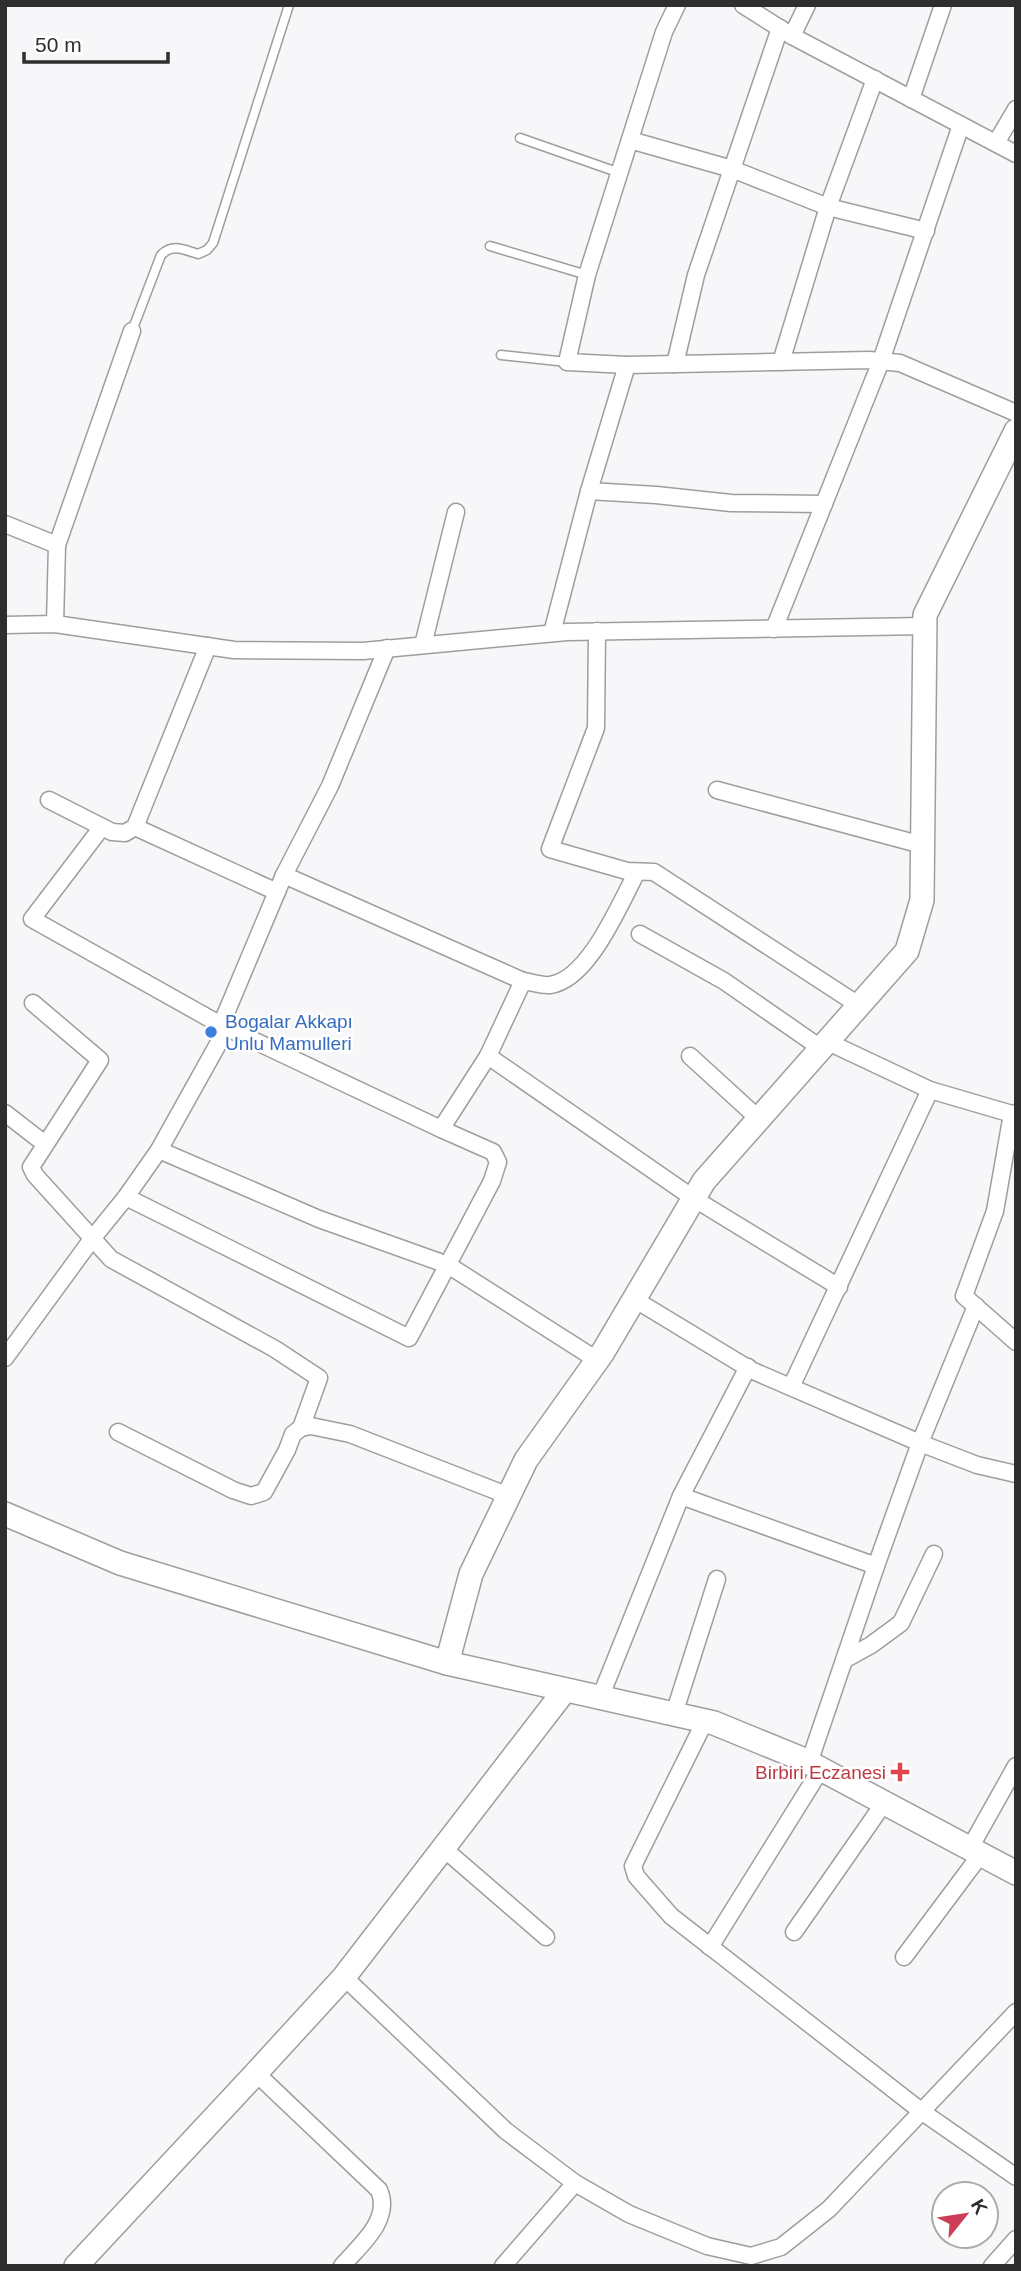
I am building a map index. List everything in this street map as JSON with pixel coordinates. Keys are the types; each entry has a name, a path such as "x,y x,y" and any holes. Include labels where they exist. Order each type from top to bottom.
{"main road":[{"path":"447,1663 471,1574 526,1460 597,1360 693,1198 704,1181 907,951 922,900 925,615 1016,431"},
{"path":"5,1514 120,1563 447,1663 705,1721 815,1766 1016,1873"},
{"path":"76,2266 344,1977 565,1690"}],"street":[{"path":"677,5 664,32 587,275 567,362 627,365 881,361 900,363 1016,413"},
{"path":"743,5 786,32 1016,154"},
{"path":"675,365 696,275 732,169 786,32 807,5"},
{"path":"911,99 943,5"},
{"path":"781,362 828,206 875,79"},
{"path":"996,144 1016,109"},
{"path":"774,629 881,361 961,125"},
{"path":"630,140 732,169 828,206 926,231"},
{"path":"55,624 57,545 132,331"},
{"path":"552,633 589,491 627,365"},
{"path":"589,491 731,503 824,503"},
{"path":"423,645 456,512"},
{"path":"5,524 57,545"},
{"path":"5,625 55,624 247,650 363,650 597,631 925,626"},
{"path":"597,631 596,728 550,849 627,871 654,872 860,1006"},
{"path":"49,800 112,832 125,833 135,827 208,646"},
{"path":"5,1358 159,1150 224,1027 284,875 330,786 387,648"},
{"path":"717,790 922,845"},
{"path":"102,827 32,919 224,1027 493,1153 498,1162 492,1181 409,1338 126,1197"},
{"path":"135,827 277,892"},
{"path":"284,875 523,981 551,985 574,974 590,957 637,872"},
{"path":"640,934 724,981 825,1045 930,1090 1014,1114 995,1211 964,1296 1016,1342"},
{"path":"442,1129 488,1056 523,981"},
{"path":"33,1003 100,1060 31,1167 35,1175 111,1259 275,1349 319,1378 301,1428"},
{"path":"488,1056 693,1198 838,1287"},
{"path":"690,1056 759,1119"},
{"path":"791,1387 930,1090"},
{"path":"8,1120 45,1144"},
{"path":"159,1150 319,1219 448,1265 597,1360"},
{"path":"634,1299 748,1367 791,1387 920,1443 978,1465 1016,1474"},
{"path":"710,1947 815,1766 844,1660 876,1566 920,1443 975,1306"},
{"path":"600,1698 681,1496 748,1367"},
{"path":"118,1432 233,1490 251,1496 264,1492 287,1450 293,1433 311,1426 349,1434 509,1496"},
{"path":"681,1496 876,1566"},
{"path":"844,1660 871,1645 901,1623 934,1554"},
{"path":"674,1714 717,1579"},
{"path":"705,1721 633,1866 636,1876 671,1916 710,1947 921,2111 1016,2177"},
{"path":"904,1957 975,1851 1016,1766"},
{"path":"794,1932 884,1803"},
{"path":"443,1847 546,1937"},
{"path":"344,1977 506,2131 575,2183 629,2214 707,2246 753,2261 781,2247 829,2208 1016,2012"},
{"path":"256,2073 379,2190 383,2204 381,2218 342,2266"},
{"path":"503,2266 575,2183"},
{"path":"992,2266 1016,2239"}],"lane":[{"path":"132,331 161,255 176,247 198,254 207,250 212,243 289,5"},
{"path":"520,138 620,173"},
{"path":"490,246 587,275"},
{"path":"501,355 567,362"}],"place":[{"name":"Bogalar Akkapı Unlu Mamulleri","path":"211,1032"},
{"name":"Birbiri Eczanesi","path":"900,1772"}]}
